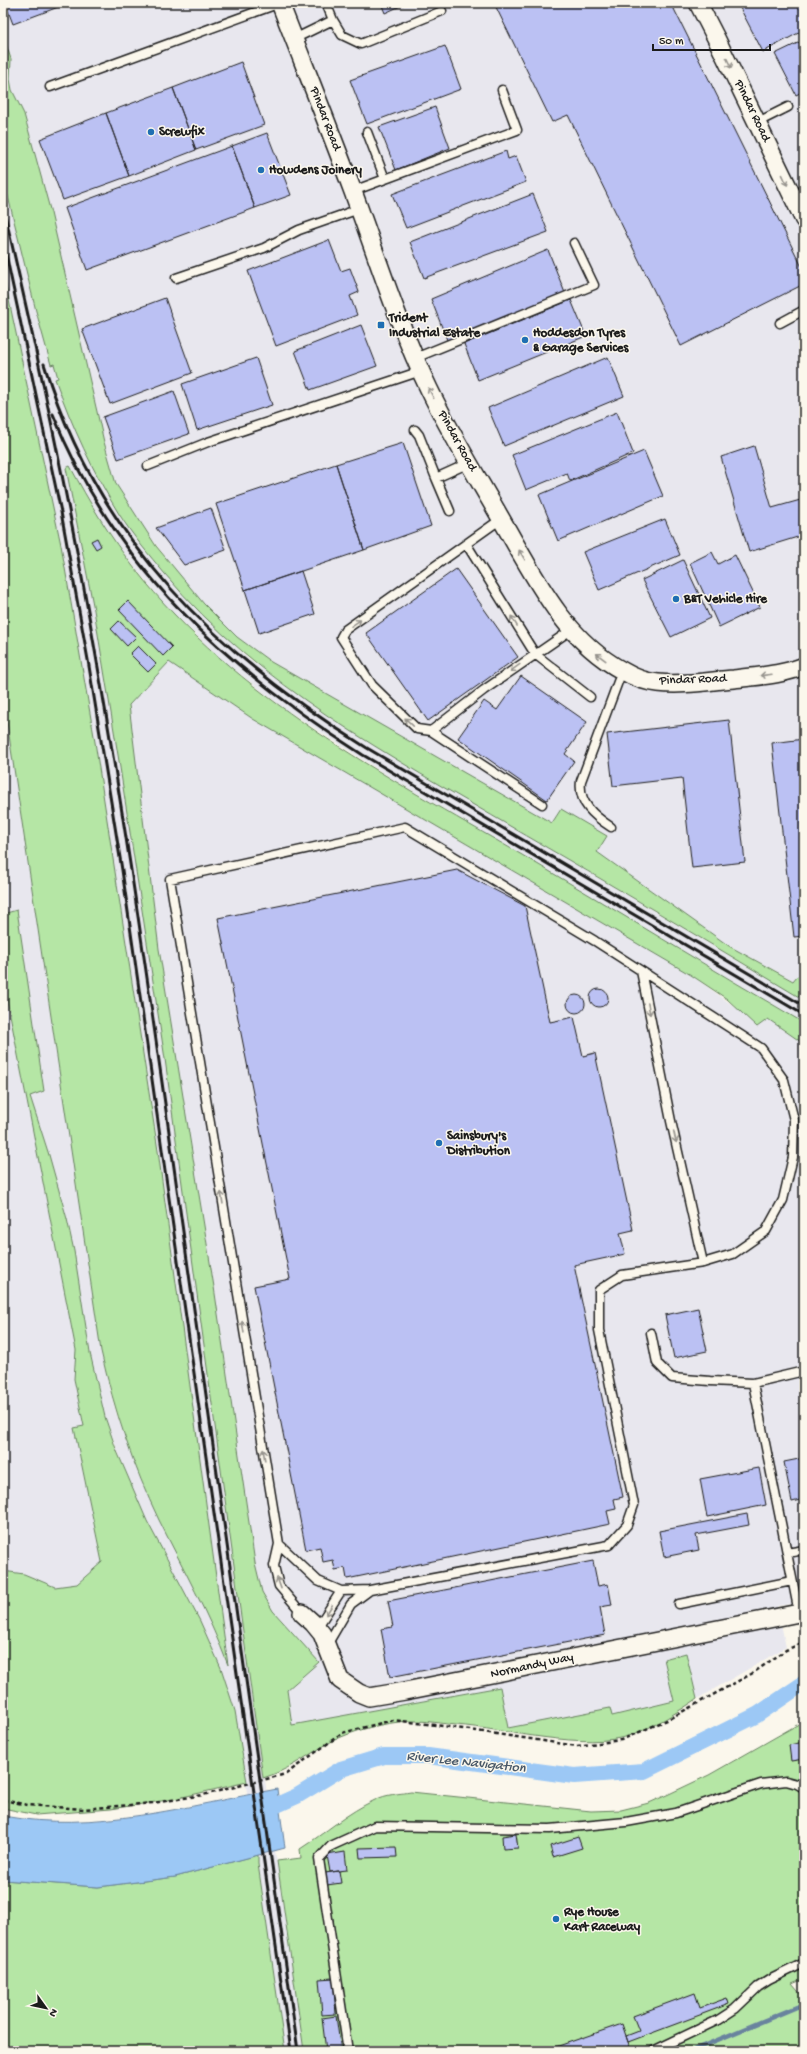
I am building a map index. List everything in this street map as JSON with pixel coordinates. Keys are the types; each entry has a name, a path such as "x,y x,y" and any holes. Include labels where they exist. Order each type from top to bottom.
{"street":[{"name":"Pindar Road","path":"280,3 353,192 388,291 418,364 450,430 501,519 557,612 571,630 604,659 622,671 644,680 673,684 766,675 804,666"},
{"name":"Pindar Road","path":"698,3 758,122 803,216"},
{"name":"Normandy Way","path":"302,1613 317,1628 327,1646 340,1680 359,1693 369,1697 801,1613"}],"lane":[{"path":"50,87 280,3"},
{"path":"326,3 332,20 342,35 361,44 442,11"},
{"path":"294,39 332,20"},
{"path":"353,192 517,130 502,90"},
{"path":"758,122 788,107"},
{"path":"367,132 385,179"},
{"path":"176,278 264,248 299,230 359,209"},
{"path":"148,466 208,442 418,364 594,284 574,243"},
{"path":"780,323 804,310"},
{"path":"415,430 419,435 450,510"},
{"path":"436,478 469,463"},
{"path":"501,519 345,630 341,637 372,685 416,729 431,731 542,804"},
{"path":"467,544 535,654 590,697"},
{"path":"431,731 535,654 571,630"},
{"path":"611,827 590,811 580,792 581,781 622,671"},
{"path":"279,1544 318,1581 341,1591 370,1590 609,1545 627,1525 634,1505 599,1330 599,1290 622,1276 703,1263 733,1254 766,1231 783,1200 793,1157 794,1120 784,1080 761,1048 595,941 405,827 170,879 279,1544 274,1566 279,1586 302,1613"},
{"path":"641,971 670,1114 703,1263"},
{"path":"651,1333 657,1363 672,1378 710,1382 754,1383 804,1371"},
{"path":"754,1383 792,1581 801,1613"},
{"path":"787,1553 804,1550"},
{"path":"679,1604 792,1581"},
{"path":"327,1646 351,1604 370,1590"},
{"path":"317,1628 341,1591"},
{"path":"348,2051 319,1859 331,1846 375,1826 550,1829 626,1822 676,1813 761,1784 786,1781 804,1788"},
{"path":"653,2051 718,2020 736,2009 764,1984 804,1963"}],"path":[{"path":"3,1800 28,1805 84,1809 153,1803 203,1796 286,1774 342,1733 393,1720 450,1726 577,1746 621,1740 667,1720 753,1673 786,1650 804,1642"}],"shaded area":[{"path":"3,3 804,3 804,980 797,976 794,981 729,946 597,852 606,835 561,809 552,823 281,669 237,637 204,604 179,575 137,519 116,484 104,442 24,114 12,90 10,79 11,59 3,35"},
{"path":"3,176 36,311 51,364 54,364 59,378 56,379 88,456 120,516 148,554 189,601 247,657 317,709 393,756 804,1000 804,1023 391,778 285,709 222,660 166,606 121,550 99,517 70,467 66,468 94,610 165,1059 304,2051 285,2051 235,1711 221,1668 210,1643 132,1489 105,1417 90,1353 74,1251 67,1219 30,1096 44,1091 17,911 3,914 3,695 101,1351 109,1387 117,1415 143,1484 206,1612 228,1665 158,1151 95,742 61,545 3,272"},
{"path":"169,662 253,719 691,975 742,1012 768,1019 804,1044 804,1602 777,1606 786,1647 697,1699 686,1653 664,1659 674,1701 612,1716 610,1709 508,1728 499,1687 292,1725 287,1690 319,1662 273,1611 262,1592 255,1563 214,1287 159,949 129,705"},
{"path":"3,979 76,1350 74,1379 84,1426 74,1429 102,1562 77,1584 55,1587 24,1574 3,1571"}],"green space":[{"path":"3,35 11,59 10,79 12,90 24,114 51,213 104,442 116,484 156,546 204,604 237,637 271,662 552,823 561,809 607,836 597,852 729,946 793,981 797,976 804,980 804,1000 624,892 374,746 328,716 284,685 242,651 202,614 153,560 124,522 100,482 76,431 55,379 58,378 54,364 51,365 36,311 3,176"},
{"path":"3,272 61,545 95,742 158,1151 228,1665 221,1646 159,1520 141,1479 118,1416 101,1351 3,695"},
{"path":"70,466 100,519 135,569 175,615 219,657 265,695 314,730 365,763 804,1023 804,1044 768,1019 757,1027 727,999 691,975 253,719 169,662 129,705 159,949 214,1287 255,1563 262,1592 273,1611 319,1662 287,1690 292,1725 500,1687 508,1728 610,1708 612,1716 674,1701 664,1659 686,1653 697,1699 648,1728 631,1735 613,1739 592,1741 545,1738 476,1727 428,1722 399,1722 380,1725 349,1734 331,1742 287,1768 263,1778 165,1059 94,610 66,468"},
{"path":"17,910 44,1091 30,1096 67,1219 74,1251 90,1353 105,1417 116,1449 147,1521 200,1621 221,1668 235,1711 247,1782 174,1799 111,1809 36,1815 3,1808 3,1571 24,1574 55,1587 77,1584 102,1562 74,1428 84,1426 74,1379 76,1350 3,979 3,914"},
{"name":"Rye House Kart Raceway","path":"804,1721 804,1979 792,1984 804,1998 804,2051 304,2051 277,1861 301,1858 300,1849 346,1817 375,1800 393,1794 411,1792 591,1811 621,1810 649,1803 709,1775"},
{"path":"258,1855 258,1864 285,2051 3,2051 3,1880 98,1887 175,1877"}],"water":[{"path":"277,1789 285,1848 175,1877 98,1887 3,1880 3,1816 37,1820 72,1821 106,1819 141,1815"}],"building":[{"path":"5,3 69,3 13,24"},
{"path":"381,3 407,3 385,13"},
{"path":"494,3 671,3 804,271 804,284 681,346 568,115 552,122"},
{"path":"804,3 804,30 763,52 738,4"},
{"path":"804,40 804,91 796,95 775,54"},
{"path":"445,46 461,89 367,124 350,80"},
{"path":"241,62 264,125 196,150 173,88"},
{"name":"Screwfix","path":"173,88 196,150 129,176 106,113"},
{"path":"435,107 450,148 396,170 379,127"},
{"path":"106,113 129,176 63,200 40,139"},
{"name":"Howdens Joinery","path":"267,133 291,195 255,208 232,146"},
{"path":"232,146 255,208 87,270 65,208"},
{"path":"506,151 508,159 516,156 526,182 406,228 392,194"},
{"path":"533,194 548,232 424,278 410,242"},
{"path":"329,240 341,271 350,268 359,292 350,296 357,315 276,346 248,271"},
{"path":"548,250 565,293 447,340 431,299"},
{"path":"165,298 192,373 110,404 82,329"},
{"name":"Hoddesdon Tyres & Garage Services","path":"571,300 586,336 478,380 464,344"},
{"path":"361,325 377,366 310,390 295,351"},
{"path":"608,357 624,396 504,446 488,408"},
{"path":"256,358 272,405 197,430 182,384"},
{"path":"174,391 189,434 118,459 103,417"},
{"path":"617,412 633,453 570,481 567,473 526,490 512,455"},
{"path":"403,443 431,526 364,550 336,464"},
{"path":"754,446 772,508 804,499 804,535 749,552 721,457"},
{"path":"644,451 663,496 558,541 539,495"},
{"path":"336,464 364,550 245,590 216,504"},
{"path":"211,508 226,550 184,565 156,528"},
{"path":"665,519 680,555 599,590 583,552"},
{"path":"97,538 101,546 96,549 91,541"},
{"path":"712,552 718,564 735,555 760,607 719,627 690,563"},
{"name":"B&T Vehicle Hire","path":"683,560 710,618 671,637 642,580"},
{"path":"456,569 518,657 428,721 366,633"},
{"path":"301,571 315,614 259,633 245,590"},
{"path":"128,601 172,647 163,656 119,610"},
{"path":"119,621 136,637 127,646 111,629"},
{"path":"138,646 156,664 148,672 130,654"},
{"path":"521,676 587,722 565,754 574,761 547,800 458,738 484,701 497,710"},
{"path":"729,720 745,862 692,868 682,778 613,786 607,734"},
{"path":"804,739 804,936 794,937 772,743"},
{"name":"Sainsbury's Distribution","path":"457,870 525,906 550,1022 574,1017 583,1056 595,1053 633,1230 620,1233 625,1254 574,1265 623,1497 614,1499 616,1509 607,1511 610,1524 347,1579 345,1568 335,1570 333,1560 323,1562 320,1547 306,1550 254,1286 290,1279 218,918"},
{"path":"599,989 605,992 608,998 605,1004 599,1007 593,1004 590,998 593,992"},
{"path":"576,995 582,998 585,1004 582,1010 576,1013 570,1010 567,1004 570,998"},
{"path":"698,1308 707,1351 674,1358 665,1315"},
{"path":"804,1458 804,1499 792,1502 784,1462"},
{"path":"759,1468 766,1505 707,1517 700,1479"},
{"path":"747,1514 749,1525 696,1535 699,1550 664,1557 659,1531"},
{"path":"593,1561 598,1586 608,1584 612,1605 600,1607 605,1635 390,1677 381,1629 393,1627 388,1601"},
{"path":"804,1742 804,1759 791,1761 789,1745"},
{"path":"516,1834 518,1848 503,1849 502,1836"},
{"path":"578,1837 582,1848 553,1857 550,1846"},
{"path":"396,1847 397,1857 360,1858 359,1848"},
{"path":"345,1852 347,1870 330,1872 327,1855"},
{"path":"339,1871 341,1883 327,1885 325,1873"},
{"path":"333,1978 336,2014 322,2015 319,1979"},
{"path":"695,1993 700,2008 727,1998 729,2004 628,2042 626,2036 639,2031 633,2016"},
{"path":"336,2016 341,2051 326,2051 322,2018"},
{"path":"622,2024 631,2051 623,2048 624,2051 544,2051"}],"waterway":[{"name":"River Lee Navigation","path":"259,1813 297,1796 341,1769 384,1756 428,1756 574,1776 644,1771 757,1715 804,1683"},
{"path":"691,2051 804,2004"}],"railway":[{"path":"3,206 41,374 86,599 122,814 158,1051 298,2051"},
{"path":"3,240 61,512 88,660 122,870 291,2051"},
{"path":"44,364 67,427 96,485 130,538 169,586 212,631 260,673 312,711 367,748 804,1006"},
{"path":"53,414 78,469 108,520 142,567 180,610 221,649 266,687 313,722 363,755 804,1015"}],"place":[{"name":"Screwfix","path":"151,132"},
{"name":"Howdens Joinery","path":"261,170"},
{"name":"Trident Industrial Estate","path":"381,325"},
{"name":"Hoddesdon Tyres & Garage Services","path":"525,340"},
{"name":"B&T Vehicle Hire","path":"676,599"},
{"name":"Sainsbury's Distribution","path":"439,1143"},
{"name":"Rye House Kart Raceway","path":"556,1919"}]}
